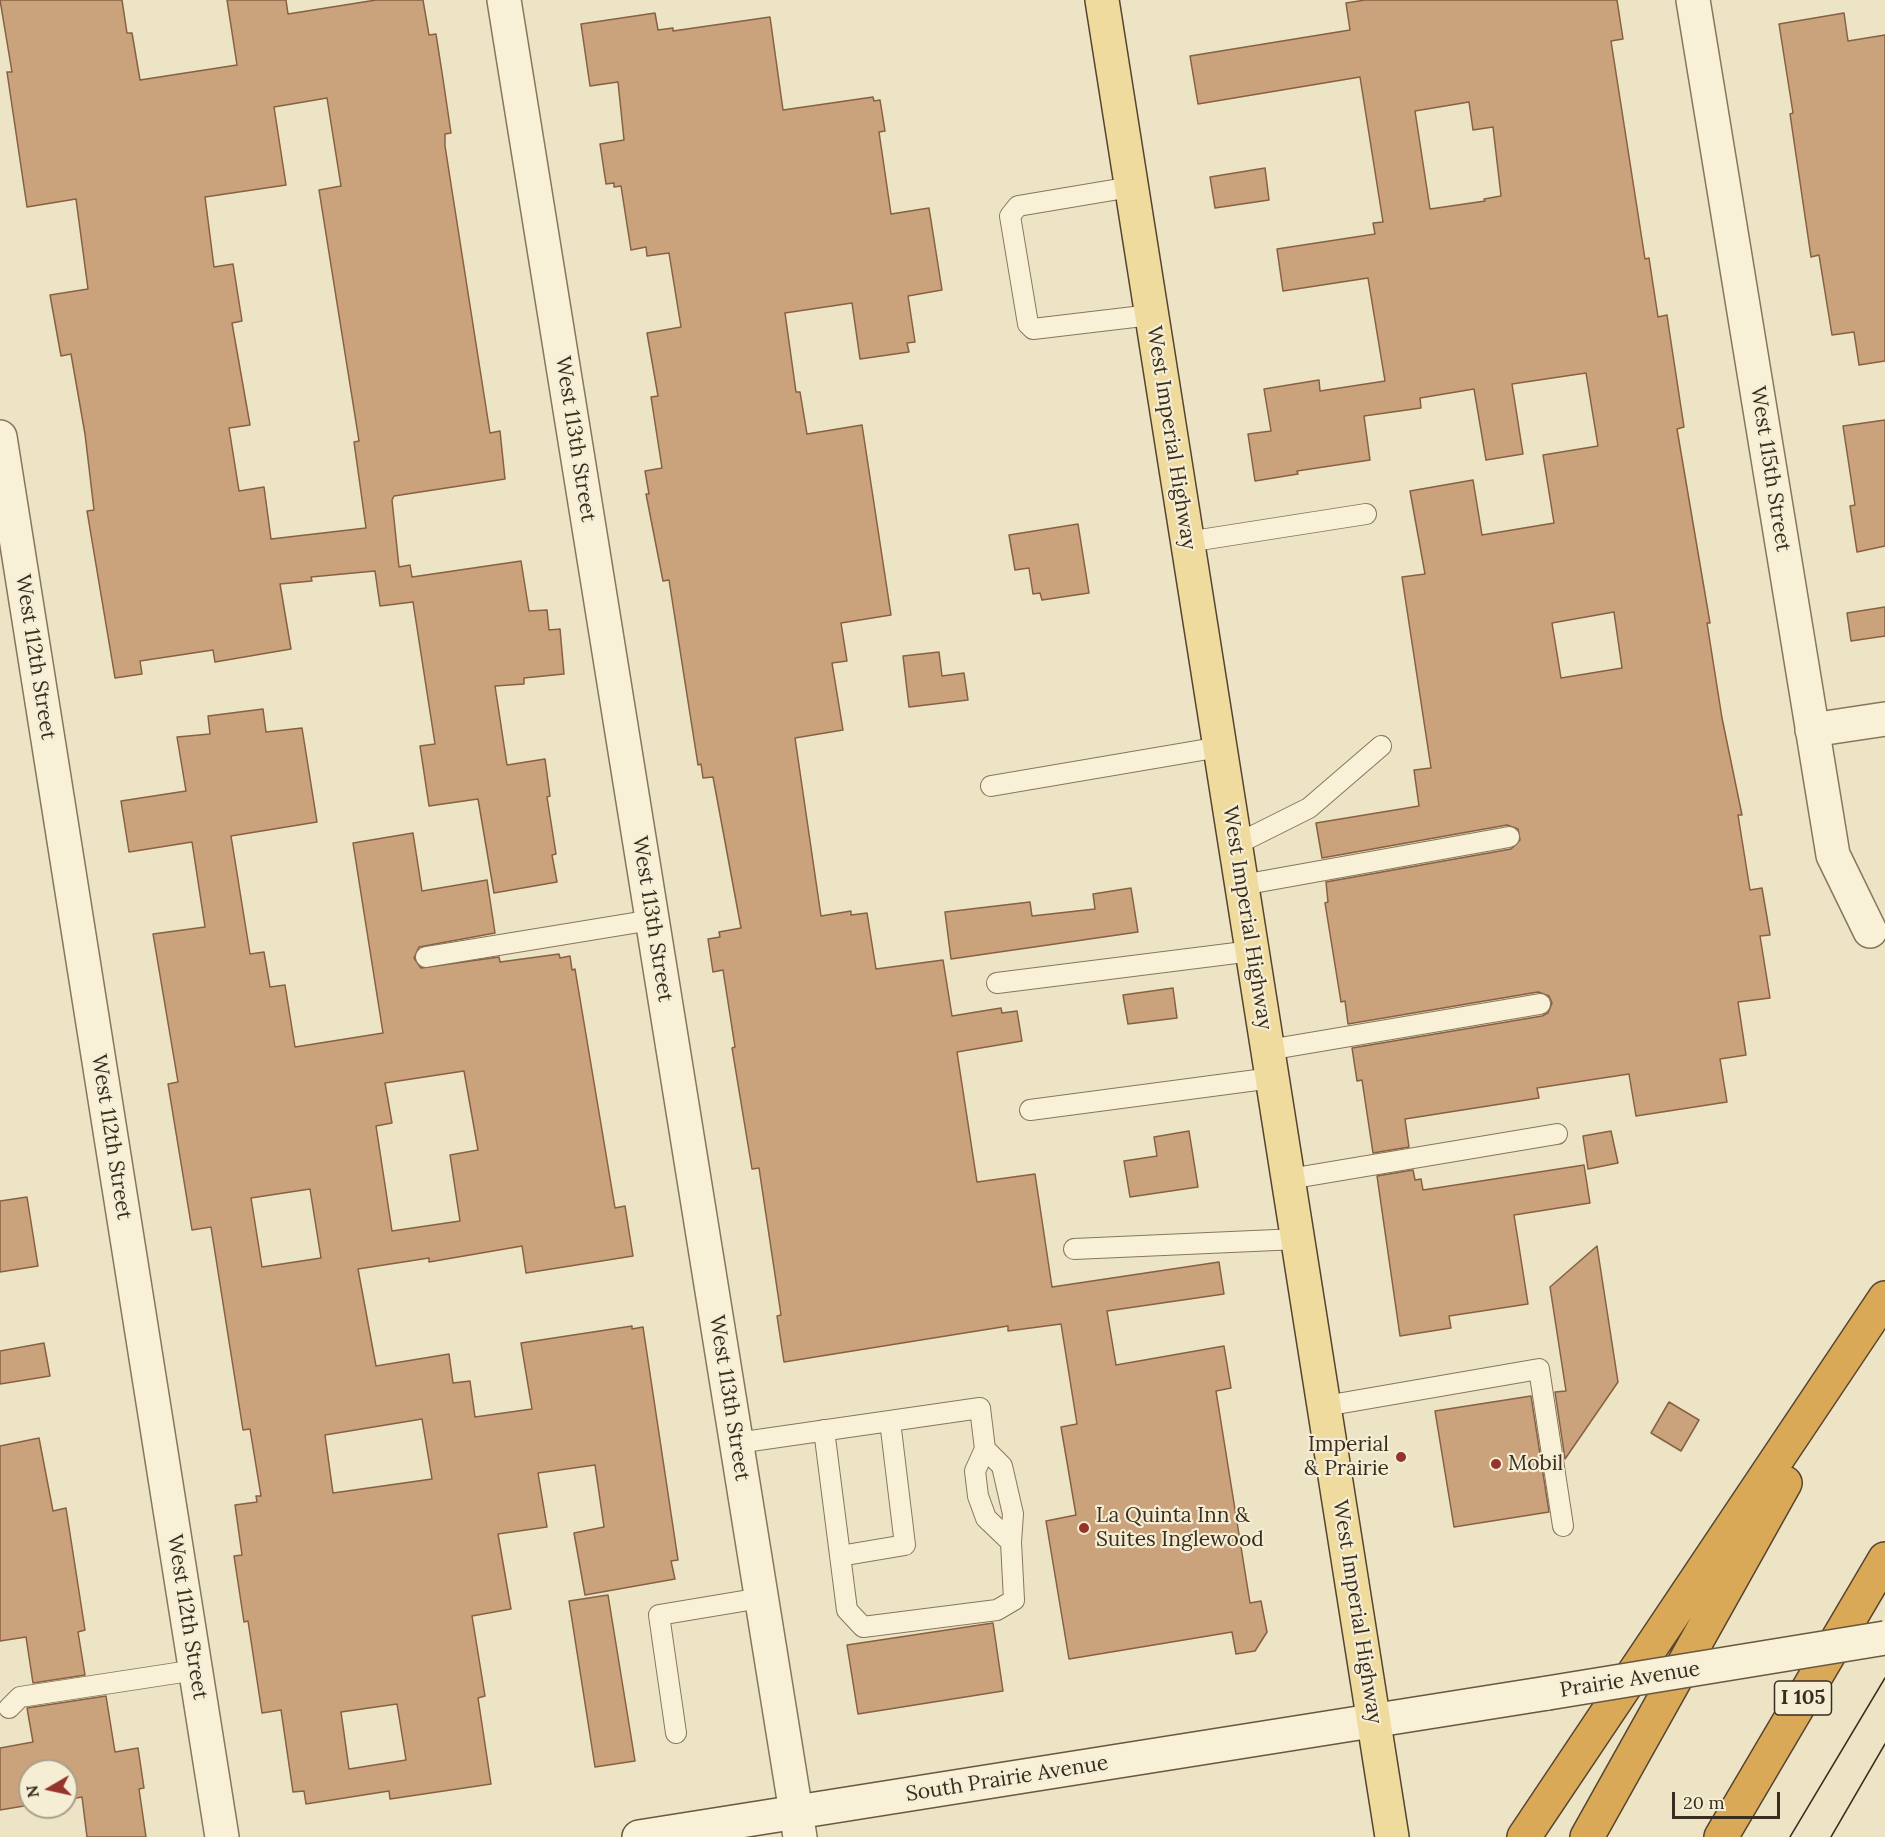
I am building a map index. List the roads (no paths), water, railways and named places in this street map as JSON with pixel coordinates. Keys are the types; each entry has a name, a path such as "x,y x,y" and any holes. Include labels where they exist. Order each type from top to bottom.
{"highway":[{"path":"1524,1837 1885,1298"},
{"path":"1587,1837 1885,1303"},
{"name":"I 105","path":"1721,1837 1885,1559"}],"main road":[{"name":"West Imperial Highway","path":"1102,0 1392,1837"}],"street":[{"name":"West 113th Street","path":"504,0 798,1825"},
{"name":"West 115th Street","path":"1693,0 1833,855 1870,931"},
{"name":"West 112th Street","path":"0,437 222,1837"},
{"path":"1812,730 1885,719"},
{"name":"Prairie Avenue","path":"1375,1722 1885,1638"},
{"name":"South Prairie Avenue","path":"639,1837 798,1825 1375,1722"}],"lane":[{"path":"1131,187 1018,206 1010,216 1028,324 1032,329 1151,315"},
{"path":"1187,542 1366,514"},
{"path":"1236,845 1309,808 1381,746"},
{"path":"991,786 1220,747"},
{"path":"1242,885 1509,837"},
{"path":"426,957 652,920"},
{"path":"997,983 1252,951"},
{"path":"1029,1110 1270,1064 1540,1004"},
{"path":"1289,1179 1557,1134"},
{"path":"1074,1249 1298,1239"},
{"path":"1325,1406 1539,1369 1563,1526"},
{"path":"736,1443 980,1408 986,1449 975,1472 978,1496 986,1518 1011,1542"},
{"path":"840,1556 905,1545 890,1421"},
{"path":"824,1430 847,1610 863,1627 997,1610 1014,1600 1011,1542 1013,1514 1002,1466 986,1449"},
{"path":"676,1733 659,1615 761,1598"},
{"path":"9,1708 20,1697 196,1670"}],"tram line":[{"path":"1790,1837 1885,1678"},
{"path":"1831,1837 1885,1744"}],"place":[{"name":"Imperial & Prairie","path":"1401,1457"},
{"name":"Mobil","path":"1496,1464"},
{"name":"La Quinta Inn & Suites Inglewood","path":"1084,1528"}]}
